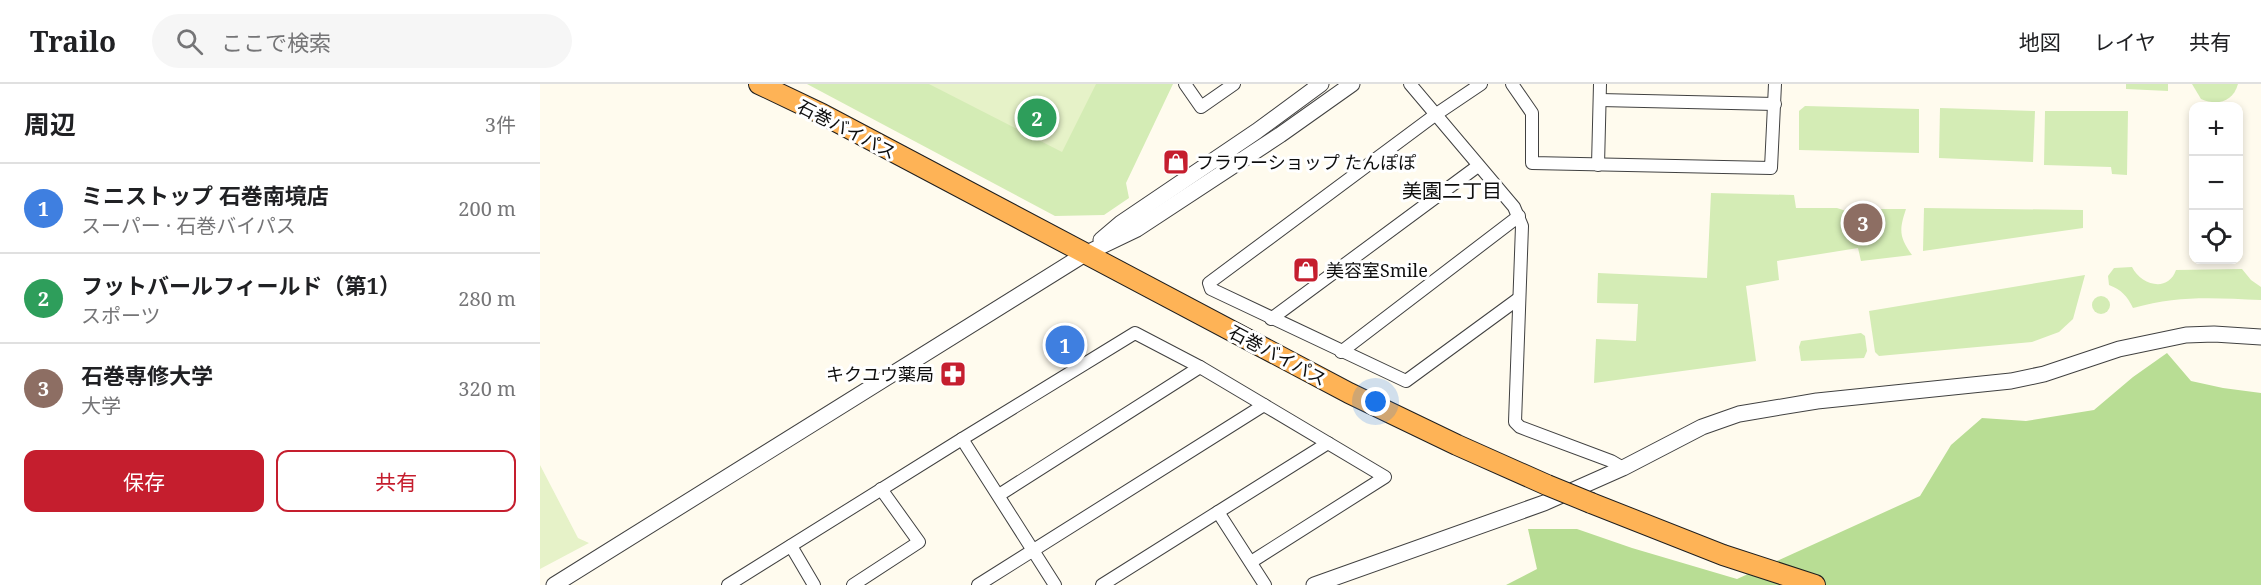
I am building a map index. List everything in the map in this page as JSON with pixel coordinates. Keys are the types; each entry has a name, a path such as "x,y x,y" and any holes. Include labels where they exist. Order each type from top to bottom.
{"highway":[{"name":"石巻バイパス","path":"759,84 822,114 1349,393 1457,445 1591,503 1724,555 1815,585"}],"street":[{"path":"1185,84 1201,107 1234,84"},
{"path":"1085,254 1121,223 1257,131 1321,84"},
{"path":"554,585 1085,254 1137,229 1280,135 1352,84"},
{"path":"1410,84 1514,207 1519,216 1522,226 1515,422 1520,427 1611,461 1623,468"},
{"path":"1481,84 1435,115 1209,283 1211,290 1406,381 1518,300"},
{"path":"1512,84 1532,113 1532,163 1771,168 1775,84"},
{"path":"1598,165 1600,84"},
{"path":"1600,100 1775,104"},
{"path":"1271,319 1478,165"},
{"path":"1341,352 1519,216"},
{"path":"728,585 1135,333 1200,367 1385,477 1251,562"},
{"path":"1314,585 1544,503 1623,468 1702,427 1739,414 1817,401 2011,381 2044,374 2119,349 2186,335 2214,334 2261,338"},
{"path":"999,495 1200,367"},
{"path":"978,585 1264,405"},
{"path":"962,439 1055,585"},
{"path":"1101,585 1328,443"},
{"path":"853,585 919,542 881,489"},
{"path":"1218,512 1265,585"},
{"path":"791,546 814,585"}],"green space":[{"path":"807,84 1173,84 1126,183 1129,198 1104,215 1055,216"},
{"path":"929,84 1096,84 1062,152"},
{"path":"2126,84 2168,84 2168,91 2126,89"},
{"path":"2192,84 2238,84 2232,95 2224,101 2213,102 2201,99"},
{"path":"1805,106 1919,109 1919,153 1799,150 1799,111"},
{"path":"1940,108 2035,111 2033,162 1939,158"},
{"path":"2045,111 2128,111 2127,175 2112,174 2111,167 2044,165"},
{"path":"1711,193 1794,195 1796,208 1837,208 1858,215 1879,209 1906,209 1902,233 1912,255 1861,261 1858,248 1777,261 1779,280 1746,286 1756,361 1594,383 1596,339 1636,341 1638,304 1597,303 1598,273 1707,278"},
{"path":"1924,208 2083,210 2083,228 1923,251"},
{"path":"2132,267 2142,278 2154,284 2167,282 2176,270 2242,269 2261,287 2261,300 2181,299 2133,308 2124,294 2109,285 2108,276 2114,268"},
{"path":"2085,275 2073,319 2059,332 2032,342 1879,356 1875,352 1869,311"},
{"path":"2097,296 2105,296 2110,301 2108,312 2097,314 2092,309 2092,301"},
{"path":"1861,333 1865,336 1867,351 1864,358 1801,361 1799,347 1801,341"},
{"path":"2167,353 2191,381 2261,393 2261,585 1506,585 1537,569 1528,529 1577,529 1737,579 1920,496 1951,445 1982,418 2026,421 2094,410 2133,377"},
{"path":"540,465 578,538 589,543 540,569"}],"place":[{"name":"フットバールフィールド（第1）","path":"1037,118"},
{"name":"フラワーショップ たんぽぽ","path":"1176,162"},
{"name":"石巻専修大学","path":"1863,223"},
{"name":"美容室Smile","path":"1306,270"},
{"name":"ミニストップ 石巻南境店","path":"1065,345"},
{"name":"キクユウ薬局","path":"953,374"}],"district":[{"name":"美園二丁目","path":"1452,190"}]}
